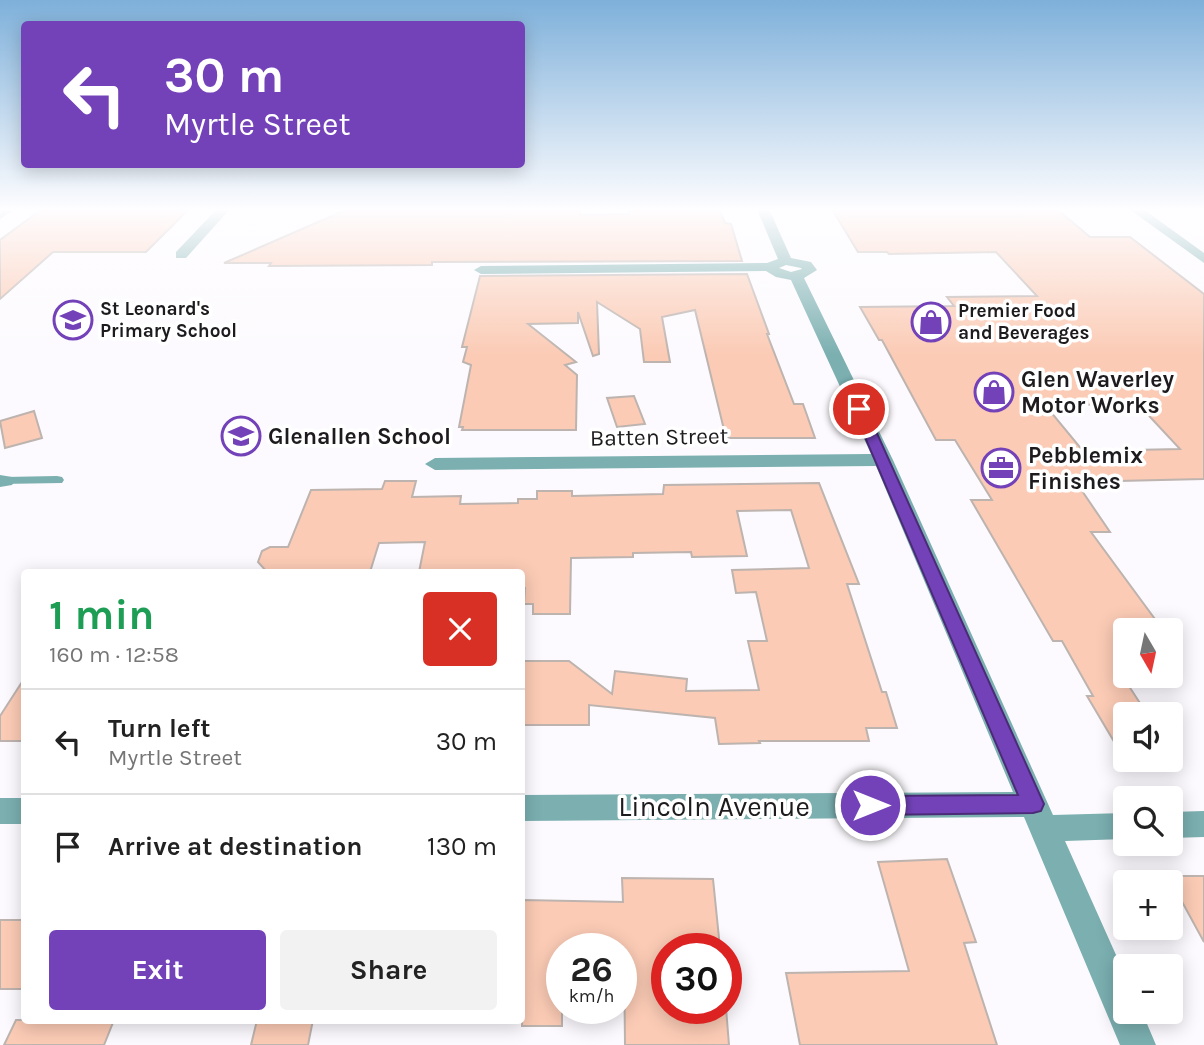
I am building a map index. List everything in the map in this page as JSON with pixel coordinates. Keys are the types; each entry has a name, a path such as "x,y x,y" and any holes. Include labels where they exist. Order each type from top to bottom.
{"street":[{"path":"786,258 883,460 1138,1045"},
{"path":"481,270 771,267 777,273 791,268"},
{"name":"Batten Street","path":"435,464 883,460"},
{"name":"Lincoln Avenue","path":"525,808 1039,816 1113,825"},
{"path":"0,811 21,811"},
{"path":"1183,825 1204,824"}],"lane":[{"path":"3,481 57,480"}],"building":[{"path":"0,258 46,258 0,299"},
{"path":"236,258 741,258 742,261 432,262 432,265 269,266 271,263 224,263"},
{"path":"1001,258 1157,258 1204,294 1204,479 1076,482 1110,532 1091,532 1154,618 1113,618 1113,688 1130,688 1139,702 1113,702 1113,740 1087,696 1093,696 1062,641 1053,641 971,500 992,500 955,440 936,440 882,340 879,340 860,307 954,306 947,297 1037,296","holes":["1138,404 1180,449 1083,451 1045,405"]},
{"path":"747,274 794,404 803,404 815,438 726,438 695,310 662,317 670,362 644,362 640,329 597,302 599,354 593,356 578,312 578,323 528,324 576,362 565,365 577,375 576,430 462,430 463,427 459,427 471,365 463,362 467,347 462,347 480,276"},
{"path":"634,396 645,424 617,427 607,398"},
{"path":"34,411 42,438 5,448 0,421"},
{"path":"385,481 416,481 412,497 461,496 460,504 518,503 518,499 537,499 537,491 572,491 572,496 663,494 664,485 819,483 859,584 847,584 882,692 886,692 897,728 866,728 869,741 759,741 760,743 719,744 715,718 589,705 589,725 525,725 525,661 569,661 612,694 615,671 687,679 686,691 759,690 748,641 767,641 756,592 736,593 732,570 809,568 791,510 737,511 747,556 692,557 691,552 571,558 570,614 533,614 533,604 525,604 525,569 420,569 425,542 379,543 371,569 264,569 258,562 262,551 270,547 288,547 311,490 382,489"},
{"path":"21,684 21,741 0,741 0,716"},
{"path":"947,859 976,942 964,943 997,1045 800,1045 786,973 909,971 878,862"},
{"path":"1183,876 1204,876 1204,942 1183,904"},
{"path":"622,878 713,879 718,933 651,933 651,1024 727,1024 729,1045 625,1045 625,1024 637,1024 637,933 546,933 546,1024 562,1026 522,1026 525,1024 525,900 623,902"},
{"path":"0,920 21,920 21,989 0,989"},
{"path":"16,1020 21,1020 21,1024 112,1024 104,1045 4,1045"},
{"path":"256,1024 312,1024 308,1045 251,1045"}],"place":[{"name":"St Leonard's Primary School","path":"73,320"},
{"name":"Premier Food and Beverages","path":"931,322"},
{"name":"Glen Waverley Motor Works","path":"994,392"},
{"name":"Glenallen School","path":"241,436"},
{"name":"Pebblemix Finishes","path":"1001,468"}],"route":[{"path":"859,409 1033,804 870,805"}]}
